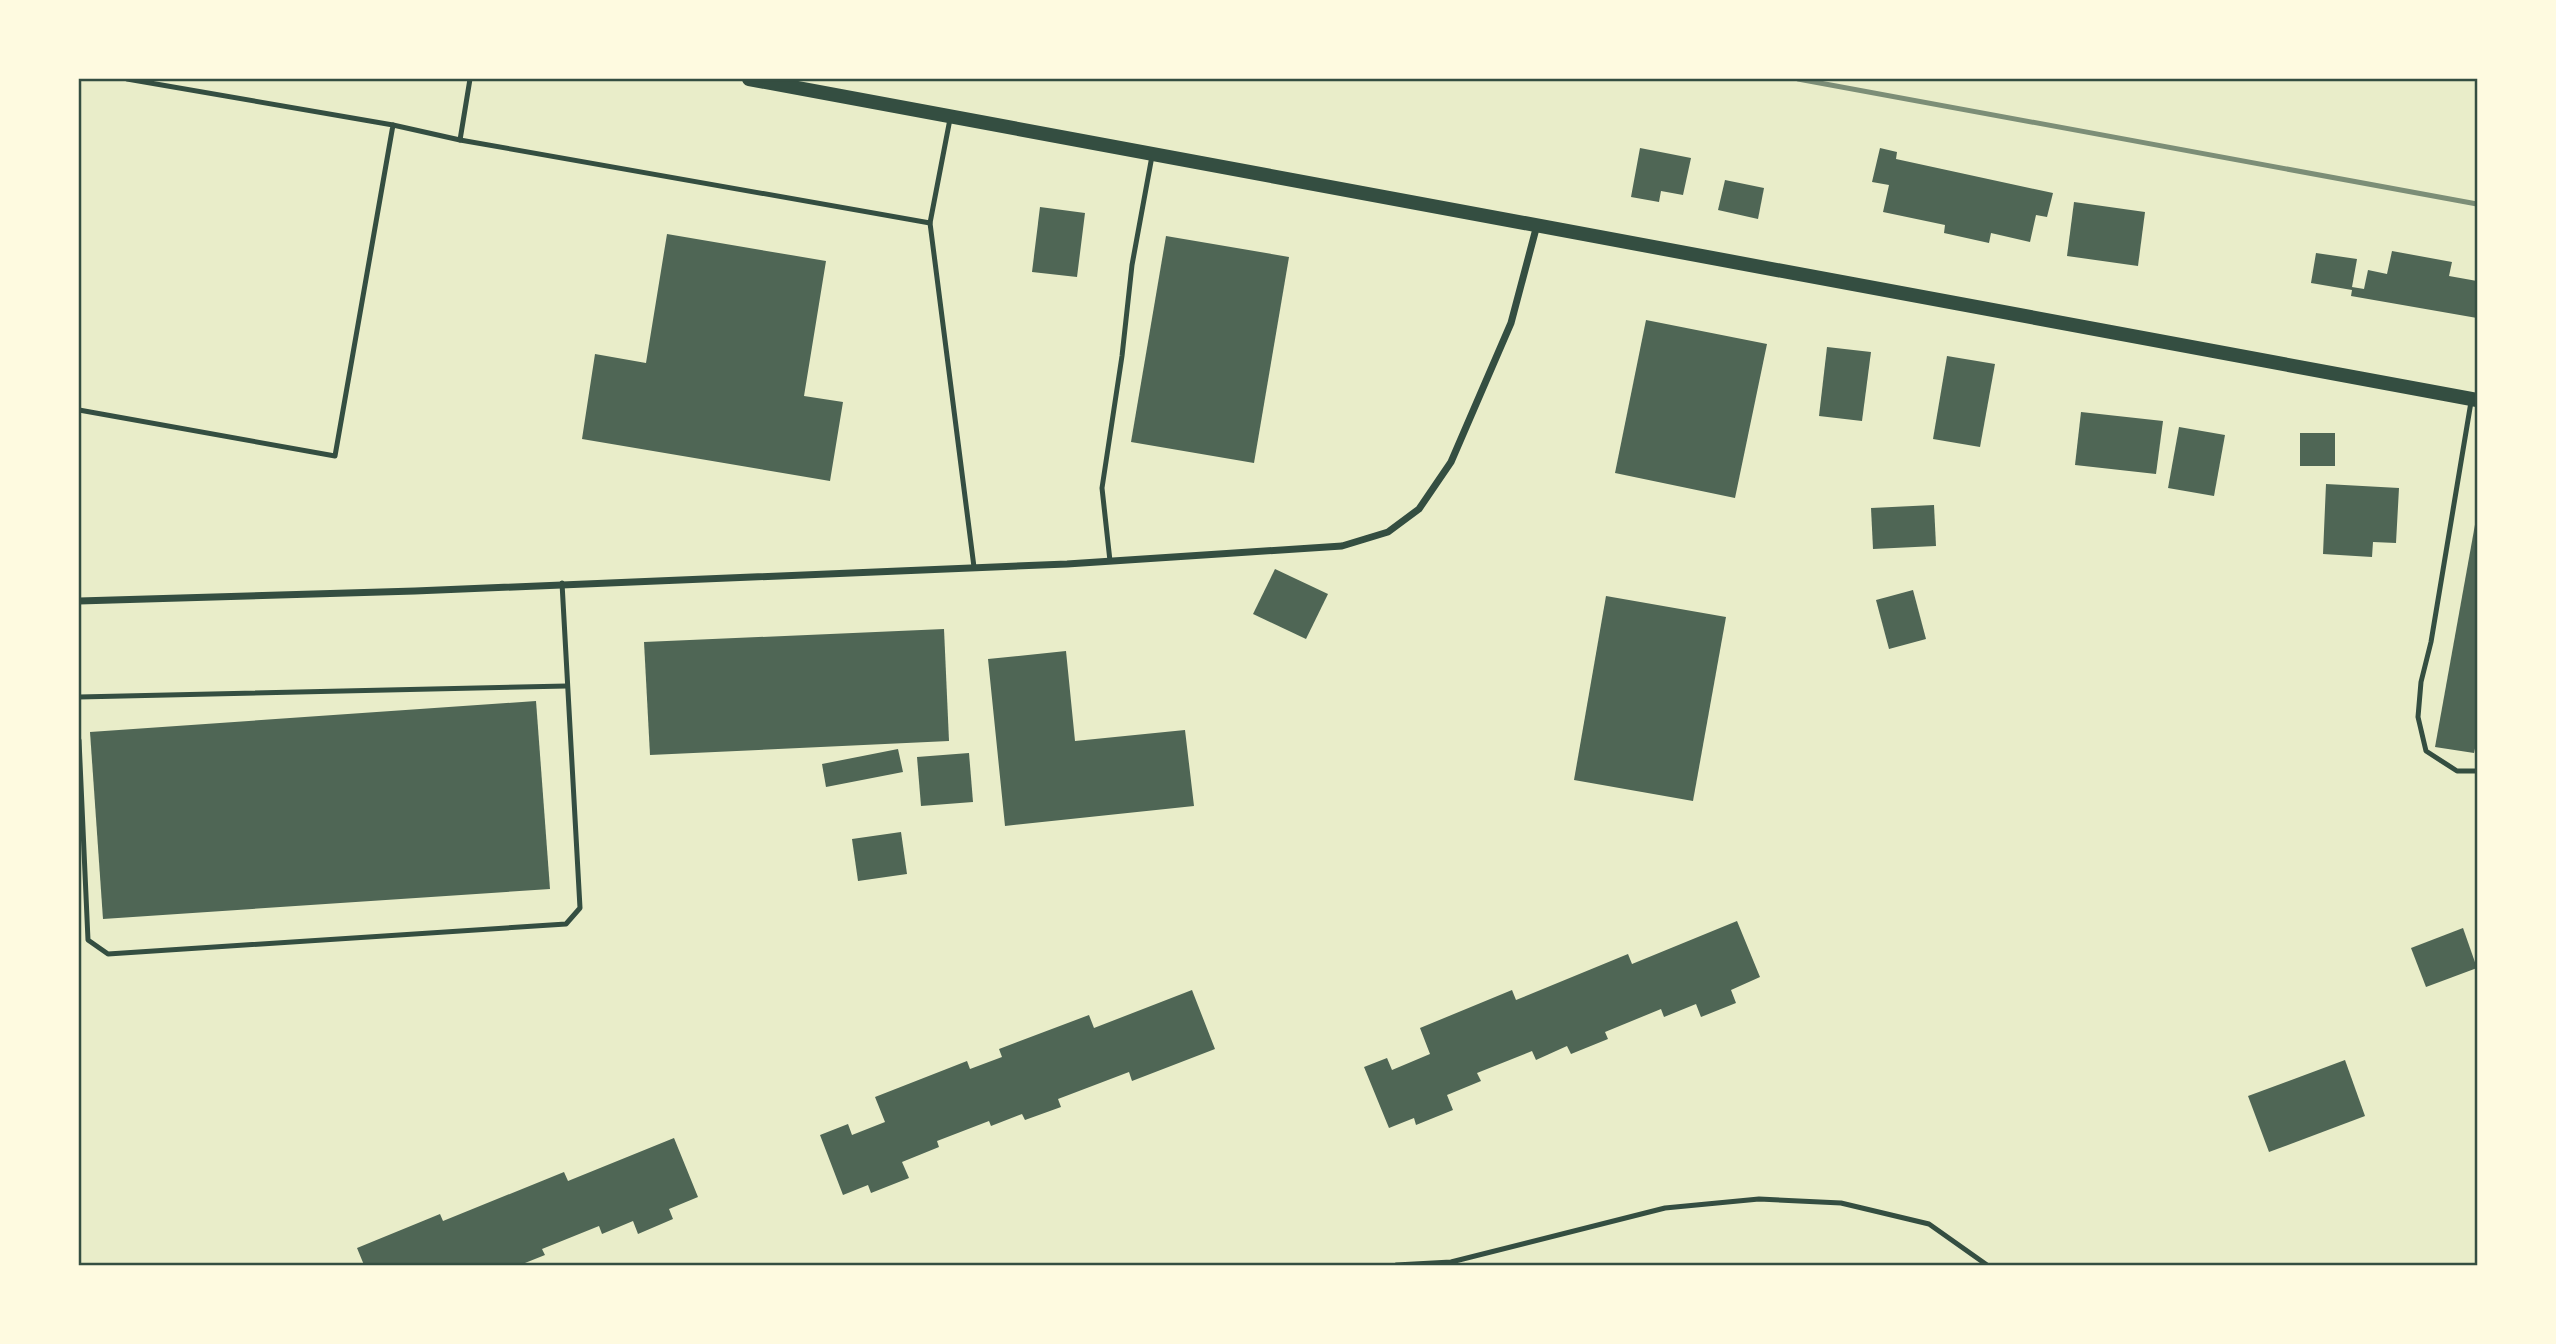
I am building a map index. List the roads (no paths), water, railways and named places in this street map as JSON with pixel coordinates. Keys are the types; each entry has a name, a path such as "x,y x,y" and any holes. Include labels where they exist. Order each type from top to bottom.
{"main road":[{"path":"749,79 2474,399"}],"street":[{"path":"79,601 974,567 1342,546 1388,532 1419,509 1451,462 1511,323 1538,225"}],"lane":[{"path":"127,79 930,223"},
{"path":"460,140 470,79"},
{"path":"951,116 930,223 974,567"},
{"path":"79,411 335,456 393,125"},
{"path":"1110,561 1102,488 1122,356 1132,265 1152,153"},
{"path":"2474,399 2431,642 2421,682 2418,717 2426,751 2457,771 2477,771"},
{"path":"79,740 88,940 108,954 566,924 580,908 562,583"},
{"path":"79,697 567,685"},
{"path":"1396,1265 1451,1262 1665,1208 1759,1199 1841,1203 1929,1224 1987,1265"}],"railway":[{"path":"1798,79 2477,204"}]}
